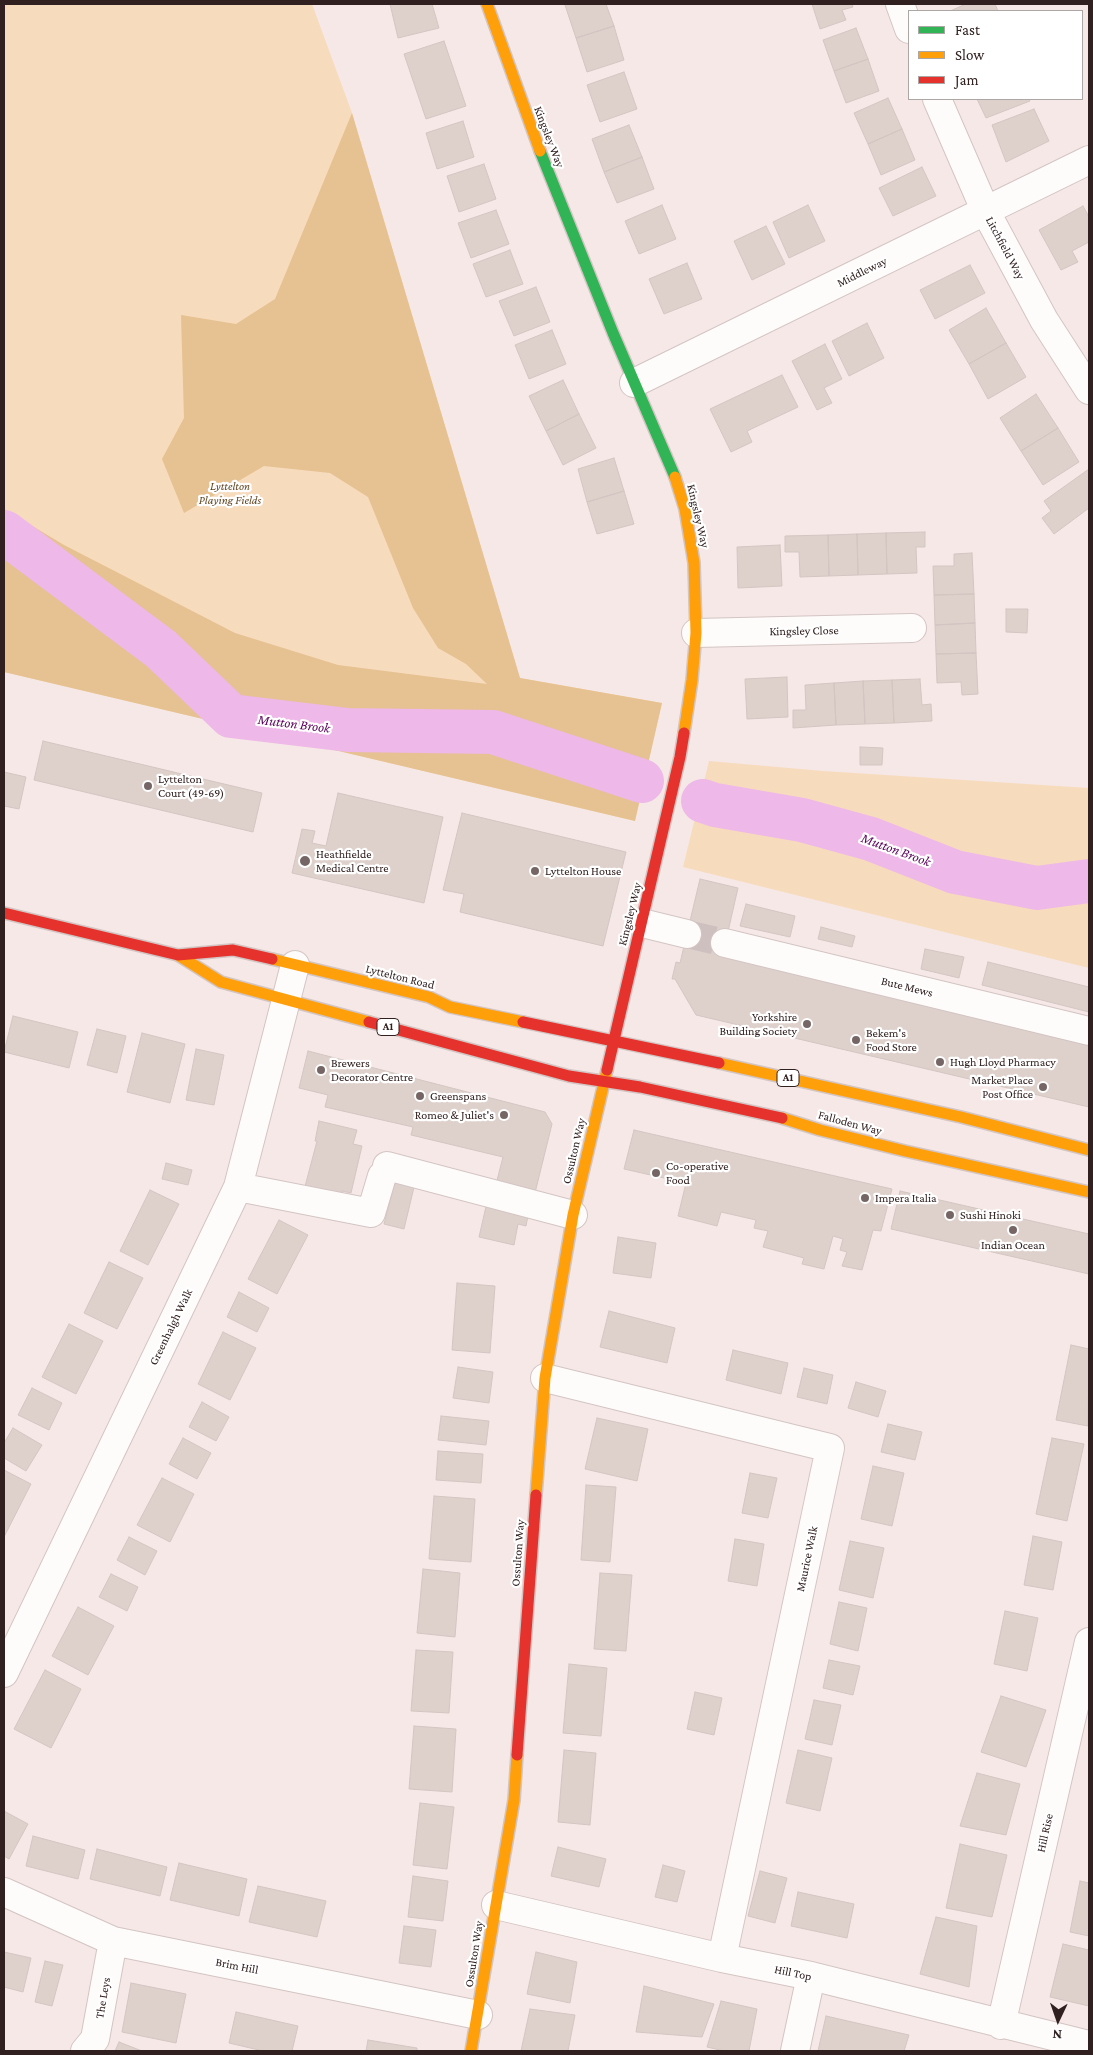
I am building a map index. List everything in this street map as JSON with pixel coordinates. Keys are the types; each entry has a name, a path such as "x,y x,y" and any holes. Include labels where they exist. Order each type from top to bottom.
{"main road":[{"name":"Kingsley Way","path":"487,4 531,129 634,383 672,469 685,509 694,563 696,633 692,680 682,749 610,1060"},
{"name":"Lyttelton Road","path":"4,913 178,955 221,982 569,1076 605,1082"},
{"name":"Lyttelton Road","path":"178,955 233,950 429,996 450,1007 614,1041"},
{"name":"A1","path":"614,1041 960,1117 1089,1150"},
{"name":"Ossulton Way","path":"471,2051 514,1800 545,1378 573,1214 610,1060"},
{"name":"Falloden Way","path":"605,1082 790,1119 820,1130 896,1149 1089,1192"}],"street":[{"path":"900,4 908,26"},
{"name":"Litchfield Way","path":"937,100 986,212 1044,320 1089,390"},
{"name":"Middleway","path":"634,383 1089,160"},
{"name":"Kingsley Close","path":"696,633 912,628"},
{"path":"642,923 687,934"},
{"name":"Bute Mews","path":"725,943 1089,1031"},
{"name":"Greenhalgh Walk","path":"4,1673 238,1187 294,965"},
{"path":"238,1187 371,1213 384,1171 573,1214"},
{"name":"Maurice Walk","path":"545,1378 830,1448 722,1958"},
{"name":"Hill Rise","path":"1001,2025 1089,1642"},
{"name":"Brim Hill","path":"4,1892 113,1941 478,2015"},
{"name":"Hill Top","path":"496,1905 722,1958 811,1976 1089,2046"},
{"name":"The Leys","path":"85,2051 95,2039 113,1941"},
{"path":"795,2051 811,1976"}],"green space":[{"name":"Lyttelton Playing Fields","path":"4,4 312,4 352,113 520,678 662,703 635,821 4,672"},
{"path":"709,761 823,771 1089,788 1089,968 683,867"}],"shaded area":[{"path":"352,113 520,678 662,703 635,821 4,672 4,509 64,545 235,633 338,665 487,684 466,664 438,648 413,608 368,497 330,473 264,466 184,513 162,459 184,418 181,315 236,324 275,299"}],"building":[{"path":"390,4 432,4 439,28 398,38"},
{"path":"606,4 614,26 576,38 565,5"},
{"path":"812,4 852,4 853,7 842,10 846,20 820,29"},
{"path":"966,4 995,4 998,10 952,10"},
{"path":"614,26 624,60 587,72 576,38"},
{"path":"856,28 868,59 834,71 823,40"},
{"path":"444,41 466,106 426,119 404,54"},
{"path":"868,59 879,91 846,103 834,71"},
{"path":"624,72 637,109 600,122 587,85"},
{"path":"888,98 902,129 868,144 854,113"},
{"path":"977,100 1030,101 986,118"},
{"path":"1034,109 1049,141 1006,162 992,125"},
{"path":"463,121 474,157 437,169 426,133"},
{"path":"629,125 642,157 604,172 592,139"},
{"path":"902,129 915,160 881,175 868,144"},
{"path":"642,157 654,189 617,203 604,172"},
{"path":"484,164 496,199 459,212 447,176"},
{"path":"922,167 936,196 893,216 879,188"},
{"path":"662,205 676,239 639,254 625,221"},
{"path":"808,205 825,241 789,258 773,222"},
{"path":"1083,206 1089,217 1089,242 1072,251 1078,262 1061,270 1039,230"},
{"path":"496,210 509,244 471,258 458,223"},
{"path":"766,226 785,264 752,280 734,241"},
{"path":"510,250 523,284 486,297 473,264"},
{"path":"687,263 702,299 664,314 649,279"},
{"path":"970,265 985,293 935,319 920,290"},
{"path":"536,287 550,322 514,336 499,301"},
{"path":"986,308 1006,343 969,364 949,330"},
{"path":"867,323 884,358 849,376 832,341"},
{"path":"552,330 566,364 529,379 515,345"},
{"path":"1006,343 1026,377 988,399 969,364"},
{"path":"825,344 842,379 824,388 832,403 817,410 792,361"},
{"path":"782,375 798,407 747,431 752,442 731,452 710,409"},
{"path":"563,380 579,414 546,431 529,396"},
{"path":"1036,394 1058,428 1021,451 1000,418"},
{"path":"579,414 596,448 563,465 546,431"},
{"path":"1058,428 1079,462 1043,485 1021,451"},
{"path":"614,458 624,491 587,502 578,469"},
{"path":"1089,469 1089,508 1054,534 1042,518 1051,511 1044,501"},
{"path":"624,491 634,524 597,534 587,502"},
{"path":"925,532 925,547 916,547 917,573 887,574 886,533"},
{"path":"886,533 887,574 858,575 857,534"},
{"path":"857,534 858,575 829,576 828,535"},
{"path":"828,535 829,576 800,577 799,552 785,552 785,536"},
{"path":"780,545 782,586 738,588 737,547"},
{"path":"972,553 974,594 934,595 933,566 954,566 954,554"},
{"path":"974,594 975,623 935,625 934,595"},
{"path":"1006,609 1028,609 1027,633 1006,632"},
{"path":"975,623 976,653 936,654 935,625"},
{"path":"976,653 978,694 962,695 961,682 937,683 936,654"},
{"path":"787,677 788,717 747,719 745,679"},
{"path":"920,679 922,705 931,704 932,721 894,723 892,680"},
{"path":"892,680 894,723 865,724 863,681"},
{"path":"863,681 865,724 836,725 834,683"},
{"path":"834,683 836,725 793,728 793,710 806,710 805,685"},
{"name":"Lyttelton Court (49-69)","path":"43,741 262,793 253,832 34,780"},
{"path":"860,747 883,748 882,765 860,765"},
{"path":"4,772 26,777 19,809 4,806"},
{"path":"338,793 443,817 424,903 292,873 302,829 315,831 312,843 326,846"},
{"name":"Lyttelton House","path":"462,813 626,852 603,946 460,912 464,894 443,890"},
{"path":"700,879 738,888 724,949 1089,1038 1089,1107 696,1015 675,979 672,979 676,962 680,963"},
{"path":"746,904 795,916 790,937 740,926"},
{"path":"821,927 855,936 852,947 818,939"},
{"path":"925,949 964,957 959,978 921,969"},
{"path":"988,962 1089,987 1089,1012 982,985"},
{"path":"13,1016 78,1032 69,1068 4,1052"},
{"path":"97,1029 126,1036 117,1073 87,1065"},
{"path":"142,1033 185,1044 170,1103 127,1092"},
{"path":"196,1049 224,1055 214,1105 186,1100"},
{"path":"308,1051 545,1112 552,1124 533,1201 494,1192 503,1157 411,1135 413,1127 325,1107 328,1095 299,1088"},
{"path":"319,1121 357,1130 353,1144 362,1146 351,1193 342,1191 340,1202 303,1194 317,1141 315,1141"},
{"path":"634,1130 892,1189 881,1231 873,1230 862,1270 842,1266 847,1252 840,1250 843,1239 833,1236 824,1269 802,1264 804,1258 763,1247 768,1231 754,1228 756,1220 721,1212 717,1226 678,1216 686,1183 624,1169"},
{"path":"166,1163 192,1170 188,1185 162,1179"},
{"path":"396,1178 415,1183 404,1229 384,1224"},
{"path":"150,1190 179,1204 148,1265 120,1251"},
{"path":"900,1191 1089,1234 1089,1274 891,1229"},
{"path":"487,1202 529,1211 526,1226 518,1224 514,1245 479,1237"},
{"path":"279,1220 308,1235 277,1294 248,1279"},
{"path":"618,1237 656,1243 651,1278 613,1273"},
{"path":"109,1262 143,1278 117,1329 84,1313"},
{"path":"457,1283 495,1286 490,1353 452,1350"},
{"path":"239,1292 269,1308 257,1332 227,1317"},
{"path":"609,1311 675,1328 667,1363 600,1347"},
{"path":"69,1324 103,1341 76,1394 42,1377"},
{"path":"223,1332 256,1348 230,1400 198,1384"},
{"path":"1071,1345 1089,1349 1088,1426 1056,1420"},
{"path":"733,1350 788,1363 781,1394 726,1380"},
{"path":"458,1367 493,1372 489,1403 453,1398"},
{"path":"804,1368 833,1375 827,1404 797,1397"},
{"path":"856,1382 886,1391 878,1417 848,1408"},
{"path":"32,1388 62,1403 49,1430 18,1415"},
{"path":"202,1402 229,1417 216,1441 189,1427"},
{"path":"441,1416 489,1421 486,1445 438,1440"},
{"path":"597,1418 648,1429 637,1481 585,1469"},
{"path":"888,1424 922,1432 915,1460 881,1452"},
{"path":"13,1428 42,1445 26,1471 4,1458 4,1443"},
{"path":"183,1438 211,1453 197,1479 169,1464"},
{"path":"1052,1438 1084,1444 1067,1521 1036,1514"},
{"path":"438,1451 483,1454 481,1483 436,1480"},
{"path":"873,1466 904,1473 892,1526 861,1519"},
{"path":"4,1470 31,1484 4,1537"},
{"path":"750,1473 777,1478 768,1518 742,1513"},
{"path":"162,1478 194,1494 170,1542 137,1525"},
{"path":"586,1485 616,1487 610,1562 581,1560"},
{"path":"434,1496 475,1499 471,1562 429,1559"},
{"path":"1033,1536 1062,1542 1053,1590 1024,1585"},
{"path":"129,1537 157,1551 145,1575 117,1560"},
{"path":"735,1539 764,1544 757,1586 728,1581"},
{"path":"850,1541 884,1548 873,1598 839,1590"},
{"path":"423,1569 460,1573 455,1637 417,1633"},
{"path":"600,1573 632,1575 626,1651 594,1649"},
{"path":"111,1574 138,1587 127,1611 99,1597"},
{"path":"839,1602 867,1608 858,1651 830,1644"},
{"path":"78,1607 114,1626 88,1675 52,1656"},
{"path":"1005,1611 1038,1618 1027,1671 994,1664"},
{"path":"416,1650 453,1652 449,1713 411,1711"},
{"path":"829,1660 860,1666 853,1695 823,1688"},
{"path":"569,1664 607,1668 601,1736 563,1733"},
{"path":"45,1670 81,1689 51,1748 14,1729"},
{"path":"695,1692 722,1698 714,1735 687,1729"},
{"path":"1001,1696 1046,1710 1026,1767 981,1752"},
{"path":"814,1700 841,1705 832,1745 805,1739"},
{"path":"414,1726 456,1729 452,1792 409,1789"},
{"path":"564,1750 596,1753 590,1825 558,1822"},
{"path":"798,1750 832,1758 820,1811 786,1803"},
{"path":"977,1773 1020,1784 1006,1835 960,1826"},
{"path":"420,1803 454,1807 447,1869 413,1865"},
{"path":"4,1811 28,1824 9,1859 4,1856"},
{"path":"33,1836 85,1850 78,1879 26,1866"},
{"path":"960,1844 1007,1855 992,1917 946,1908"},
{"path":"558,1847 606,1859 599,1887 551,1876"},
{"path":"97,1849 167,1867 160,1896 90,1879"},
{"path":"179,1863 247,1879 239,1916 170,1900"},
{"path":"663,1865 685,1871 677,1902 655,1897"},
{"path":"760,1871 787,1878 775,1923 748,1916"},
{"path":"413,1876 448,1881 443,1921 408,1917"},
{"path":"1080,1881 1089,1883 1089,1936 1070,1932"},
{"path":"258,1886 326,1901 317,1937 249,1922"},
{"path":"798,1892 854,1904 847,1938 791,1926"},
{"path":"936,1917 977,1926 969,1987 920,1974"},
{"path":"404,1926 436,1930 431,1967 399,1963"},
{"path":"1063,1944 1089,1950 1089,2006 1050,1997"},
{"path":"4,1952 31,1958 23,1992 4,1987"},
{"path":"536,1952 577,1962 570,2003 527,1994"},
{"path":"45,1961 63,1965 52,2006 35,2002"},
{"path":"131,1983 186,1994 176,2043 122,2032"},
{"path":"644,1986 714,2004 702,2037 636,2032"},
{"path":"721,2001 757,2009 749,2051 724,2051 707,2047"},
{"path":"530,2009 575,2015 568,2051 521,2051"},
{"path":"236,2012 298,2026 292,2051 263,2051 229,2043"},
{"path":"826,2016 909,2035 904,2051 818,2051"},
{"path":"368,2040 417,2048 417,2051 366,2051"},
{"path":"119,2042 142,2051 115,2051"}],"waterway":[{"name":"Mutton Brook","path":"4,532 161,649 231,716 348,730 493,732 642,781"},
{"name":"Mutton Brook","path":"703,801 715,805 802,820 871,839 955,872 1037,888 1089,881"}],"tunnel":[{"path":"687,934 725,943"}],"traffic: fast":[{"path":"540,151 613,333 675,477"}],"traffic: slow":[{"path":"487,4 540,151"},
{"path":"675,477 685,509 694,563 696,633 692,680 684,733"},
{"path":"178,955 221,982 369,1022"},
{"path":"272,959 429,997 450,1007 523,1022"},
{"path":"719,1063 961,1117 1089,1150"},
{"path":"536,1495 545,1378 573,1215 607,1070"},
{"path":"782,1118 820,1130 905,1151 1089,1192"},
{"path":"471,2051 514,1800 517,1755"}],"traffic: jam":[{"path":"607,1070 684,733"},
{"path":"4,913 178,955 233,950 272,959"},
{"path":"369,1022 569,1076 640,1087 782,1118"},
{"path":"523,1022 719,1063"},
{"path":"517,1755 536,1495"}],"place":[{"name":"Lyttelton Court (49-69)","path":"148,786"},
{"name":"Heathfielde Medical Centre","path":"305,861"},
{"name":"Lyttelton House","path":"535,871"},
{"name":"Yorkshire Building Society","path":"807,1024"},
{"name":"Bekem's Food Store","path":"856,1040"},
{"name":"Hugh Lloyd Pharmacy","path":"940,1062"},
{"name":"Brewers Decorator Centre","path":"321,1070"},
{"name":"Market Place Post Office","path":"1043,1087"},
{"name":"Greenspans","path":"420,1096"},
{"name":"Romeo & Juliet's","path":"504,1115"},
{"name":"Co-operative Food","path":"656,1173"},
{"name":"Impera Italia","path":"865,1198"},
{"name":"Sushi Hinoki","path":"950,1215"},
{"name":"Indian Ocean","path":"1013,1230"}]}
